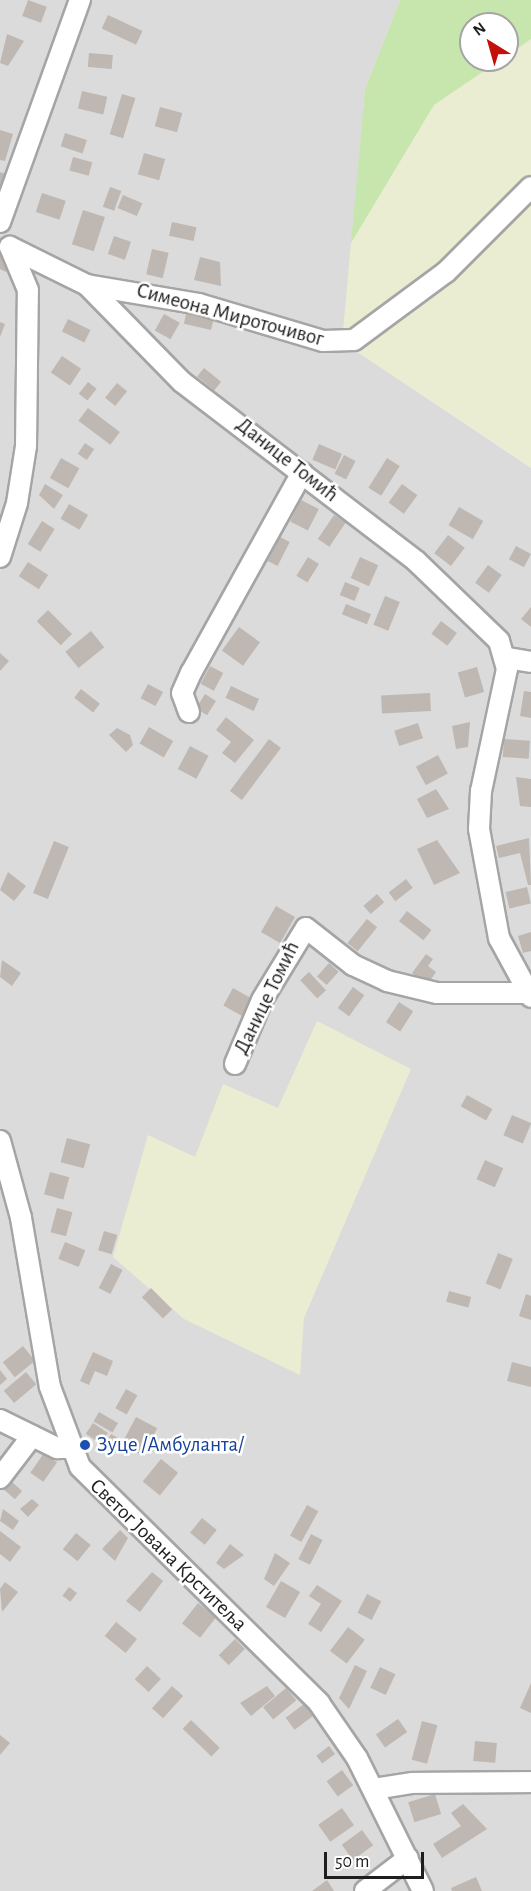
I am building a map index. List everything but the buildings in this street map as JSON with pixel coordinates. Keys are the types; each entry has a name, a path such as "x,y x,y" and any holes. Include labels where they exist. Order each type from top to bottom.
{"street":[{"path":"0,222 80,0"},
{"name":"Симеона Мироточивог","path":"87,285 135,290 323,341 348,341 369,333 446,272 531,187"},
{"path":"0,557 23,471 28,290 5,242"},
{"name":"Данице Томић","path":"5,242 87,285 182,382 302,473 468,606 492,630 507,658 481,791 479,828 499,938 530,995 437,993 387,981 353,965 306,928 262,1000 236,1064"},
{"path":"28,290 58,270"},
{"path":"189,712 182,693 191,673 302,473"},
{"path":"507,658 531,662"},
{"name":"Светог Јована Крститеља","path":"0,1141 21,1218 50,1387 70,1448 109,1500 310,1692 374,1789 423,1891"},
{"path":"0,1420 57,1448 70,1448"},
{"path":"0,1478 32,1436"},
{"path":"374,1789 412,1783 531,1782"},
{"path":"365,1891 408,1858"}],"shaded area":[{"path":"0,0 400,0 365,89 343,342 531,468 531,1891 0,1891"}],"green space":[{"path":"400,0 531,0 531,39 519,48 519,12 459,12 459,72 482,72 434,105 351,243 365,89"},
{"path":"531,39 531,467 342,342 351,243 434,105 482,72 519,72 519,47"},
{"path":"317,1021 411,1069 304,1318 300,1375 184,1319 113,1257 148,1135 195,1157 223,1084 278,1108"}],"place":[{"name":"Зуце /Амбуланта/","path":"85,1445"}]}
